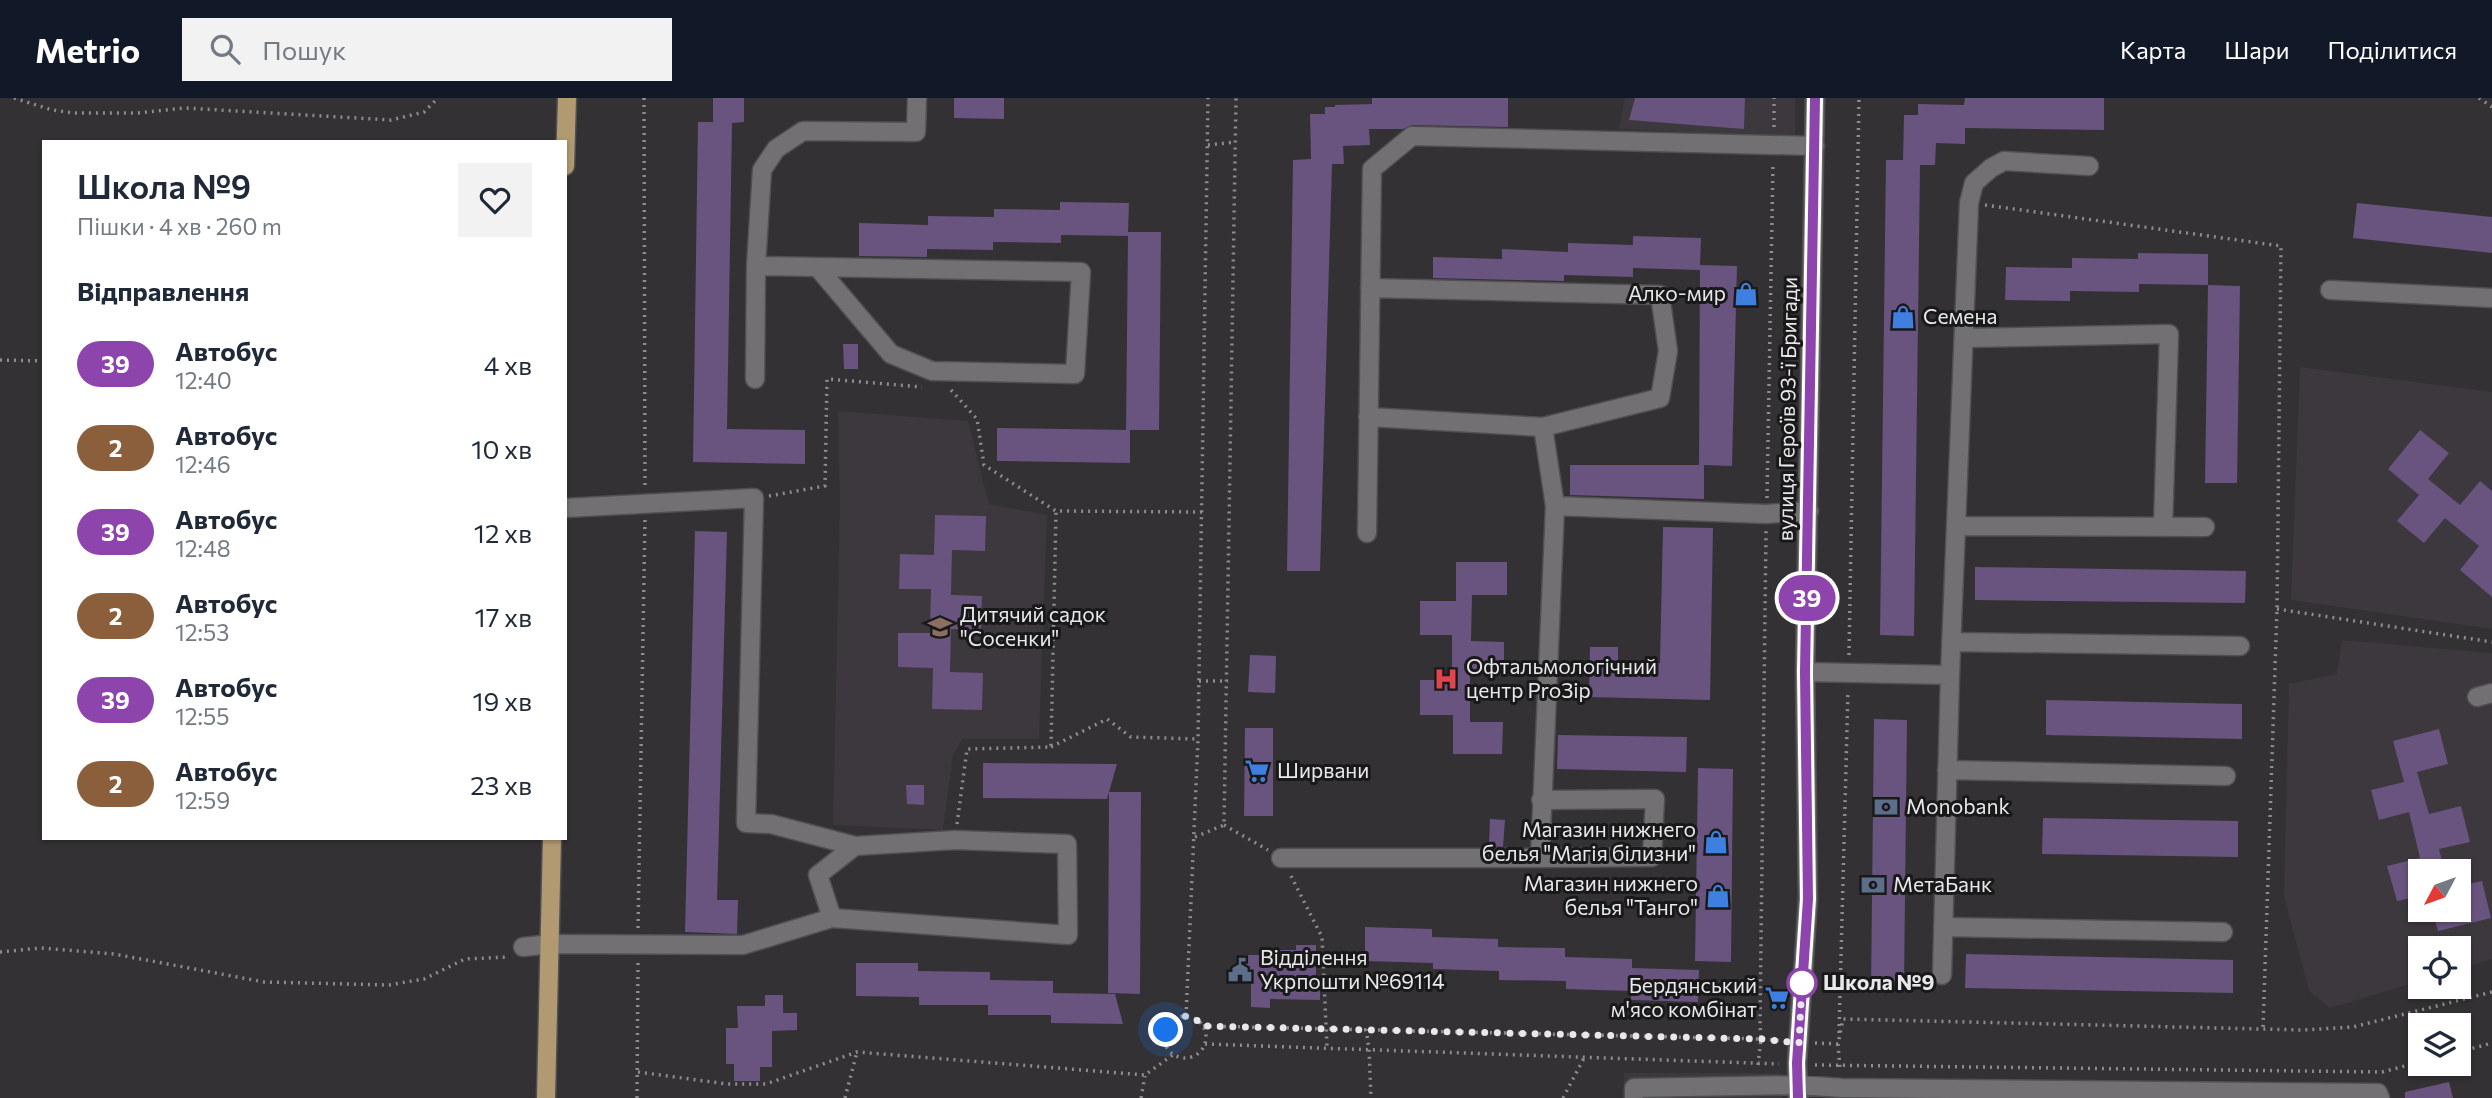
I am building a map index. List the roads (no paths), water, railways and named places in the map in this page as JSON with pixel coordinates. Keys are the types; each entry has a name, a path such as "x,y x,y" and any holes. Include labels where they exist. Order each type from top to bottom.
{"main road":[{"path":"566,140 567,98"},
{"path":"547,1098 552,840"}],"street":[{"path":"755,379 756,267 762,170 776,149 803,131 916,132 917,98"},
{"name":"вулиця Героїв 93-ї Бригади","path":"1799,1092 1799,1043 1808,899 1805,672 1815,98"},
{"path":"1367,533 1372,169 1412,136 1815,145"},
{"path":"1942,975 1951,642 1969,203 1974,183 2004,161 2089,166"},
{"path":"756,267 1080,272 1074,374 932,371 891,354 818,268"},
{"path":"1368,417 1544,427 1660,398 1668,351 1660,295 1370,288"},
{"path":"2330,290 2492,298"},
{"path":"1964,338 2169,334 2163,527"},
{"path":"1540,858 1555,506 1544,427"},
{"path":"523,947 550,944 743,945 832,918 1068,935 1067,844 955,839 855,846 771,824 746,823 754,498 567,508"},
{"path":"1555,506 1766,514 1809,511"},
{"path":"1956,526 2205,527"},
{"path":"1951,642 2240,646"},
{"path":"1805,672 1950,675"},
{"path":"1947,770 2226,776"},
{"path":"1281,858 1652,857 1655,799 1541,800"},
{"path":"832,918 818,876 855,846"},
{"path":"1943,927 2223,932"},
{"path":"1634,1098 1634,1088 1758,1086 1799,1092 1842,1088 2194,1095 2378,1093 2380,1098"}],"place":[{"name":"Алко-мир","path":"1746,294"},
{"name":"Семена","path":"1903,317"},
{"name":"Дитячий садок \"Сосенки\"","path":"940,627"},
{"name":"Офтальмологічний центр ProЗір","path":"1446,679"},
{"name":"Ширвани","path":"1257,771"},
{"name":"Monobank","path":"1886,807"},
{"name":"Магазин нижнего белья \"Магія білизни\"","path":"1716,842"},
{"name":"МетаБанк","path":"1873,885"},
{"name":"Магазин нижнего белья \"Танго\"","path":"1718,896"},
{"name":"Відділення Укрпошти №69114","path":"1240,970"},
{"name":"Школа №9","path":"1802,983"},
{"name":"Бердянський м'ясо комбінат","path":"1777,998"}]}
